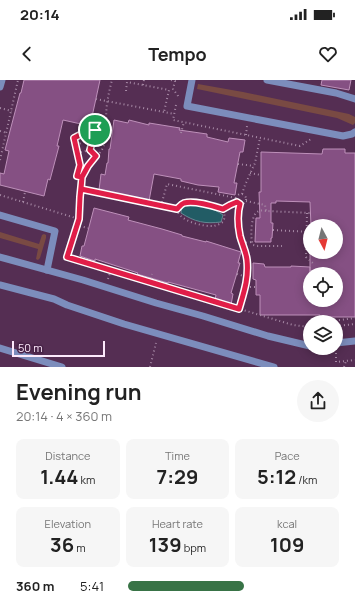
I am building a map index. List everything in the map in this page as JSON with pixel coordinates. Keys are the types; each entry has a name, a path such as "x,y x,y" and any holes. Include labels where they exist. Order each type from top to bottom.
{"lane":[{"path":"0,87 2,80"},
{"path":"192,80 187,106 343,136 355,132"},
{"path":"267,80 336,93 355,99"},
{"path":"0,214 55,231 47,270"},
{"path":"0,257 83,280 156,304 203,316 268,336 303,344"},
{"path":"0,285 54,299 124,324 274,367"},
{"path":"343,342 355,341"},
{"path":"0,348 62,367"}],"path":[{"path":"0,160 18,80"},
{"path":"112,80 106,106 106,132 104,147 87,168 82,177 79,219 67,257 293,325 303,326"},
{"path":"143,85 144,80"},
{"path":"126,91 127,82 168,90 164,112"},
{"path":"96,99 174,114"},
{"path":"0,108 12,111"},
{"path":"181,134 184,122"},
{"path":"82,177 77,176 80,165 74,138 91,129 106,132"},
{"path":"0,130 7,133"},
{"path":"90,150 95,130"},
{"path":"161,206 166,184 236,198 242,194 254,166 260,138"},
{"path":"76,145 92,140"},
{"path":"90,150 96,156"},
{"path":"77,153 90,150"},
{"path":"238,164 254,166"},
{"path":"80,165 87,168"},
{"path":"250,173 261,175"},
{"path":"81,189 177,209"},
{"path":"23,202 25,192"},
{"path":"242,194 245,196 246,201"},
{"path":"0,195 79,219"},
{"path":"236,198 237,202 240,204"},
{"path":"240,204 242,205 246,201"},
{"path":"246,201 265,205 266,211"},
{"path":"177,209 180,205 185,203 212,205 223,209 237,202"},
{"path":"239,309 246,287 247,277 246,252 240,236 240,204"},
{"path":"177,209 179,216 189,221 213,226 223,222 225,219 223,209"},
{"path":"282,246 253,245 251,240 254,217 256,213 260,210 311,213"},
{"path":"307,213 307,219"},
{"path":"76,225 88,228"},
{"path":"273,230 303,231"},
{"path":"242,242 252,242"},
{"path":"308,259 314,265"},
{"path":"149,282 152,274"},
{"path":"237,274 247,277"},
{"path":"246,287 256,287"},
{"path":"354,318 355,324 344,325 343,320 354,318"},
{"path":"150,367 159,334"},
{"path":"336,355 336,362 355,360"},
{"path":"344,367 346,361"}],"shaded area":[{"path":"198,84 349,114 355,117 355,123 353,125 337,118 197,89"},
{"path":"191,205 208,207 215,210 223,215 221,222 200,222 181,213 182,206"},
{"path":"0,232 39,244 42,235 46,235 40,258 38,260 36,259 38,249 0,238"}],"building":[{"path":"24,80 100,80 90,126 63,120 57,146 59,146 44,196 0,185 0,173 4,174 9,151 5,150"},
{"path":"322,80 351,80 349,90 321,85"},
{"path":"114,120 128,123 129,120 149,125 149,123 180,128 179,130 207,134 207,137 228,142 229,138 245,140 243,152 240,152 234,183 237,183 235,195 218,192 219,187 198,185 181,181 181,179 154,174 149,201 99,190 101,174 105,175 108,163"},
{"path":"323,149 345,149 345,153 355,153 355,317 343,317 343,315 260,315 260,295 256,295 256,280 253,279 253,263 264,264 265,267 291,266 310,267 310,259 343,259 343,219 311,219 310,202 276,201 276,203 271,203 271,223 273,223 271,242 255,242 256,218 260,218 259,192 261,192 261,152 322,154"},
{"path":"94,208 129,217 128,220 241,252 238,263 240,263 231,293 233,294 231,305 215,300 216,295 168,283 95,259 95,261 80,256"}],"route":[{"path":"95,130 90,150 96,156 82,177 79,210 79,219 67,257 239,309 246,286 247,274 246,252 240,236 240,204 237,202 223,209 212,205 185,203 180,205 177,209 81,189 82,177 77,176 80,165 74,138 91,129 95,130"}]}
